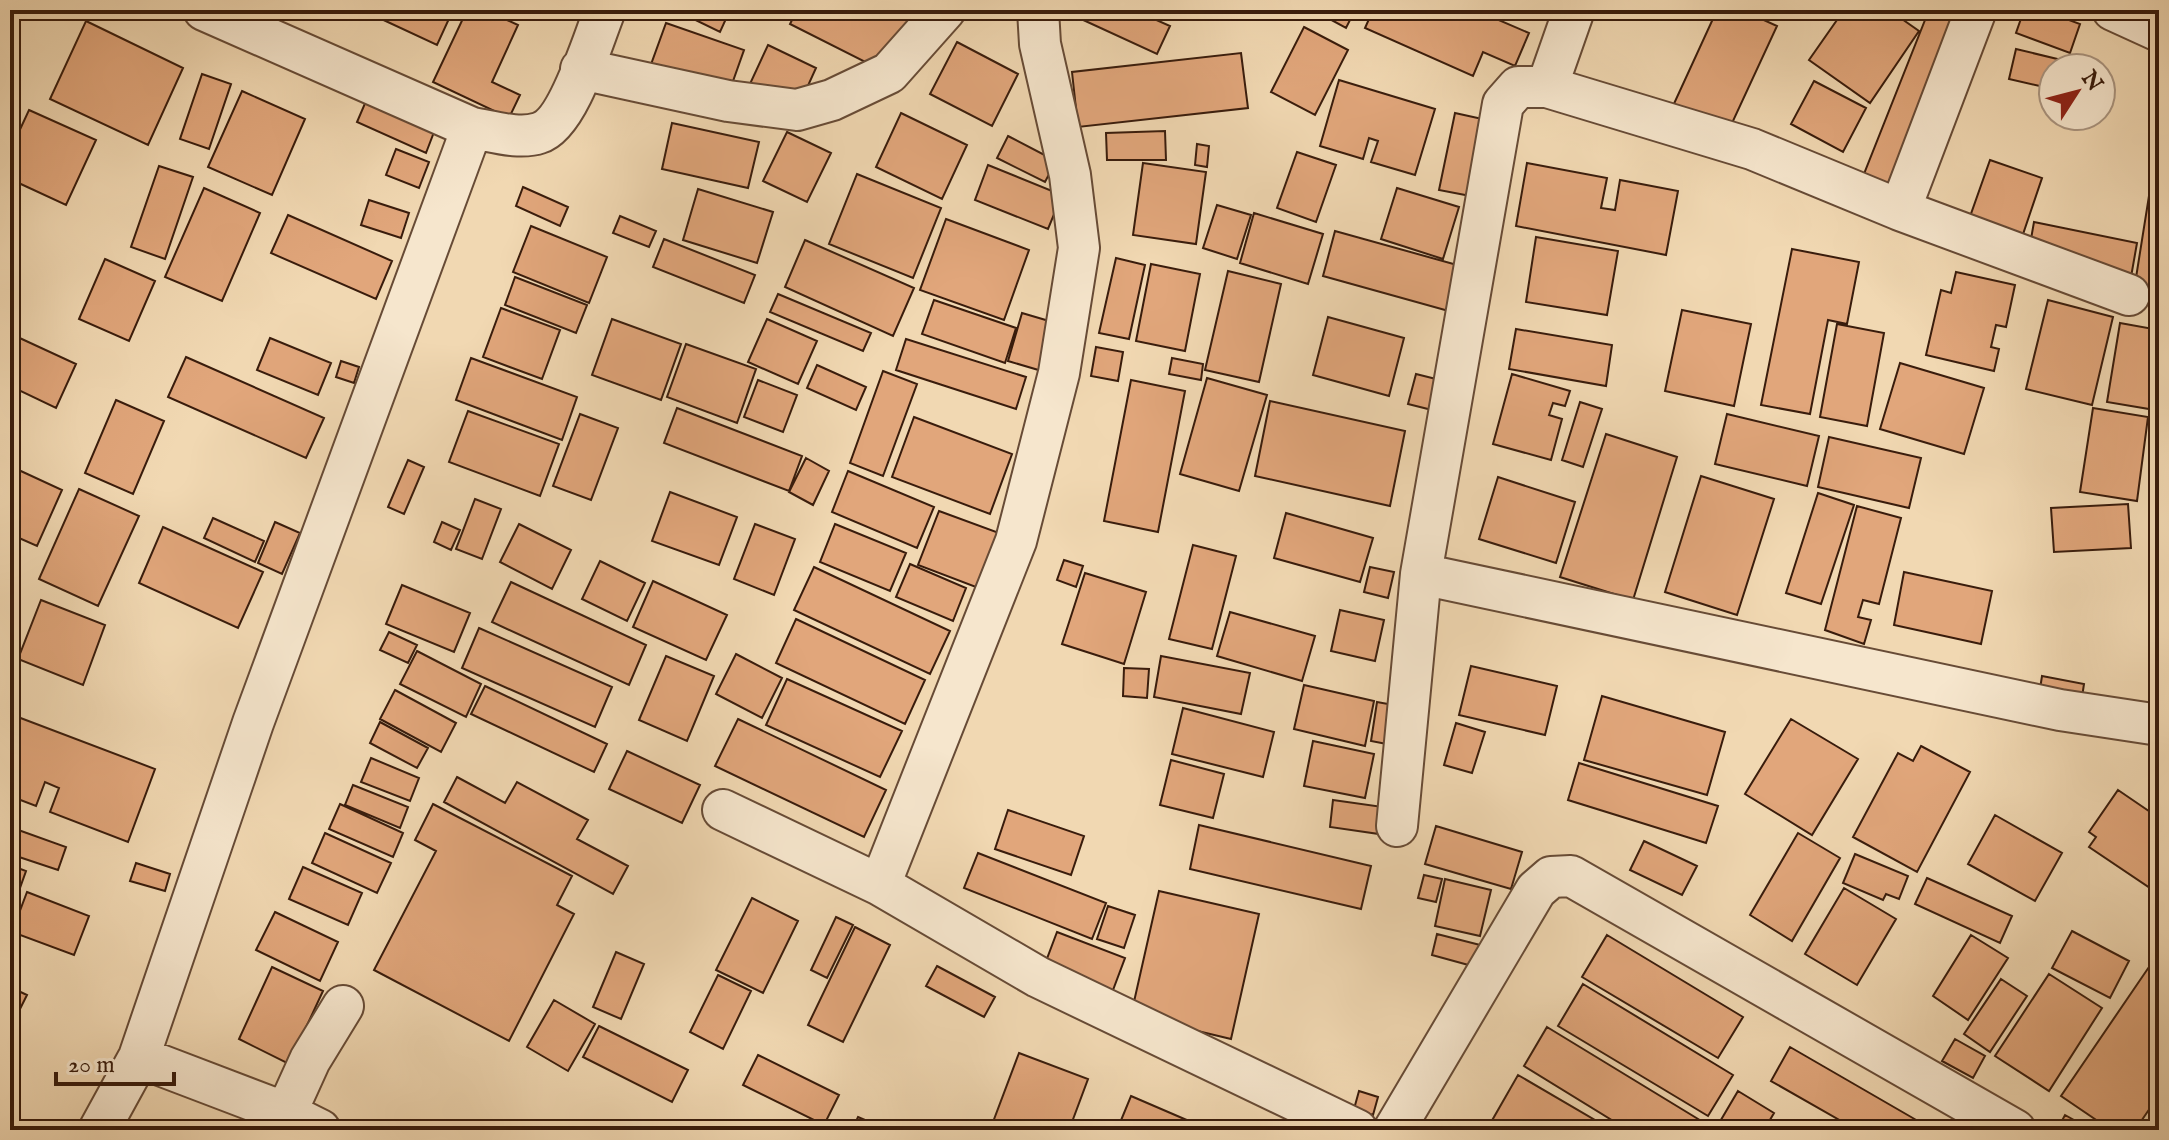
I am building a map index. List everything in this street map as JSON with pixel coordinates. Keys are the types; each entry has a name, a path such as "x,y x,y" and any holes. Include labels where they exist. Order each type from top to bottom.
{"street":[{"path":"204,10 472,128 518,135 540,133 559,119 605,10"},
{"path":"581,69 728,101 797,110 832,100 889,73 945,10"},
{"path":"880,885 1016,541 1059,373 1079,248 1070,175 1040,44 1038,10"},
{"path":"1547,87 1574,10"},
{"path":"1900,210 1976,10"},
{"path":"2113,10 2159,31"},
{"path":"1397,826 1421,574 1503,104 1518,87 1547,87 1752,149 1900,210 2129,295"},
{"path":"99,1130 139,1057 253,723 472,128"},
{"path":"1421,574 2060,710 2159,725"},
{"path":"723,810 880,885 1038,977 1357,1130"},
{"path":"1394,1130 1536,890 1551,877 1561,876 1571,876 1990,1124"},
{"path":"139,1057 303,1121 310,1060 343,1006"}],"building":[{"path":"362,10 453,10 437,45"},
{"path":"467,10 485,10 518,25 492,82 520,95 509,118 433,82"},
{"path":"675,10 730,10 720,32"},
{"path":"797,10 898,10 914,18 887,73 790,24"},
{"path":"1070,10 1134,10 1170,26 1157,54 1068,13"},
{"path":"1313,10 1355,10 1346,28"},
{"path":"1373,10 1490,10 1487,15 1529,33 1515,66 1483,52 1473,76 1365,28"},
{"path":"1717,10 1742,10 1777,26 1727,134 1672,108"},
{"path":"1844,10 1889,10 1919,31 1870,103 1809,60"},
{"path":"1929,10 1947,10 1959,15 1889,190 1862,179"},
{"path":"2024,10 2042,10 2080,24 2070,52 2016,33"},
{"path":"86,21 183,68 148,145 50,99"},
{"path":"666,23 744,50 727,98 649,70"},
{"path":"1304,27 1348,50 1315,115 1271,92"},
{"path":"957,42 1018,74 992,126 930,94"},
{"path":"768,45 816,68 797,110 749,86"},
{"path":"2016,49 2037,54 2037,85 2009,79"},
{"path":"1241,53 1248,108 1078,127 1072,72"},
{"path":"202,74 231,84 209,149 180,139"},
{"path":"1339,80 1435,109 1415,175 1371,162 1378,141 1369,138 1363,159 1320,146"},
{"path":"1814,81 1866,108 1843,152 1791,124"},
{"path":"242,91 305,119 272,195 208,167"},
{"path":"366,101 434,132 426,153 357,122"},
{"path":"29,110 96,140 66,205 10,179 10,151"},
{"path":"901,113 967,145 942,199 876,167"},
{"path":"1455,113 1496,122 1481,198 1439,190"},
{"path":"672,123 759,142 748,188 662,169"},
{"path":"1165,131 1166,160 1107,160 1106,133"},
{"path":"787,132 831,153 807,202 763,181"},
{"path":"2159,133 2159,288 2135,284"},
{"path":"1008,136 1056,161 1045,182 997,158"},
{"path":"1197,144 1209,146 1207,167 1195,165"},
{"path":"396,149 429,162 419,188 386,175"},
{"path":"1297,152 1336,165 1316,222 1277,208"},
{"path":"1990,160 2042,178 2019,246 1966,228"},
{"path":"1143,163 1206,172 1196,244 1133,235"},
{"path":"1527,163 1607,178 1601,208 1615,210 1620,180 1678,191 1666,255 1516,226"},
{"path":"988,165 1062,195 1048,229 975,200"},
{"path":"159,166 193,177 165,259 131,247"},
{"path":"857,174 941,208 913,278 829,244"},
{"path":"523,187 568,207 560,226 516,206"},
{"path":"204,188 260,213 222,301 165,277"},
{"path":"1397,188 1459,207 1443,259 1381,239"},
{"path":"698,189 773,212 757,263 683,240"},
{"path":"369,200 409,213 401,238 361,225"},
{"path":"1217,205 1251,215 1237,259 1203,248"},
{"path":"1254,213 1323,234 1308,284 1240,263"},
{"path":"288,215 392,261 376,299 271,253"},
{"path":"620,216 656,231 649,247 613,233"},
{"path":"946,219 1029,250 1004,320 920,290"},
{"path":"2034,222 2137,243 2131,277 2028,256"},
{"path":"531,226 607,257 589,303 513,272"},
{"path":"1335,231 1475,270 1463,315 1323,276"},
{"path":"1536,237 1618,251 1607,315 1526,302"},
{"path":"664,239 755,275 744,303 653,267"},
{"path":"805,240 914,288 893,336 785,287"},
{"path":"1792,249 1859,262 1847,324 1828,320 1810,414 1761,405"},
{"path":"1116,258 1145,265 1129,339 1099,333"},
{"path":"105,259 155,281 129,341 79,319"},
{"path":"1151,264 1200,274 1185,351 1136,341"},
{"path":"1228,271 1281,284 1259,382 1205,370"},
{"path":"1956,272 2015,285 2006,327 1996,325 1991,347 1999,349 1994,371 1926,355 1941,290 1951,293"},
{"path":"515,277 587,305 576,333 505,305"},
{"path":"778,294 871,333 863,351 770,312"},
{"path":"934,300 1016,328 1005,363 922,334"},
{"path":"2048,300 2113,317 2092,405 2026,389"},
{"path":"501,308 560,330 542,379 483,357"},
{"path":"1682,310 1751,324 1734,406 1665,391"},
{"path":"1022,313 1066,326 1052,374 1008,361"},
{"path":"1328,317 1404,338 1389,396 1313,375"},
{"path":"612,319 681,344 661,400 592,375"},
{"path":"767,319 817,341 798,384 748,362"},
{"path":"2120,323 2159,330 2155,410 2107,402"},
{"path":"1837,324 1884,333 1867,426 1820,417"},
{"path":"1516,329 1612,345 1606,386 1509,369"},
{"path":"11,334 76,364 56,408 10,386"},
{"path":"270,338 331,363 318,395 257,370"},
{"path":"906,339 1026,377 1016,409 896,370"},
{"path":"686,344 756,369 737,423 667,397"},
{"path":"1096,347 1123,352 1118,381 1091,376"},
{"path":"186,357 324,418 306,458 168,397"},
{"path":"471,358 577,397 562,440 456,400"},
{"path":"1172,358 1203,364 1201,380 1169,374"},
{"path":"341,361 359,367 354,383 336,377"},
{"path":"1900,363 1984,388 1964,454 1880,429"},
{"path":"817,365 866,387 856,410 807,388"},
{"path":"883,371 917,384 883,476 850,463"},
{"path":"1416,374 1440,380 1432,410 1408,404"},
{"path":"1512,374 1570,391 1565,406 1553,403 1549,415 1562,419 1551,460 1493,444"},
{"path":"1207,378 1267,395 1239,491 1180,474"},
{"path":"758,380 797,395 783,432 744,417"},
{"path":"1131,380 1185,391 1158,532 1104,521"},
{"path":"116,400 164,421 133,494 85,473"},
{"path":"1270,401 1405,431 1390,506 1255,476"},
{"path":"1580,402 1602,409 1583,467 1562,460"},
{"path":"677,408 802,456 789,491 664,443"},
{"path":"2093,408 2148,417 2137,501 2080,492"},
{"path":"468,411 559,444 540,496 449,462"},
{"path":"580,414 618,428 591,500 553,486"},
{"path":"1727,414 1819,436 1807,486 1715,464"},
{"path":"914,417 1012,454 990,514 892,477"},
{"path":"1606,434 1677,457 1633,600 1560,577"},
{"path":"1829,437 1921,458 1909,508 1818,487"},
{"path":"806,458 829,471 813,505 789,492"},
{"path":"408,460 424,467 404,514 388,507"},
{"path":"10,466 62,490 37,546 10,534"},
{"path":"848,471 934,507 917,548 832,512"},
{"path":"1701,476 1774,499 1737,615 1665,592"},
{"path":"1498,477 1575,502 1556,563 1479,539"},
{"path":"79,489 139,516 98,606 39,579"},
{"path":"670,492 737,517 719,565 652,541"},
{"path":"1818,493 1854,505 1821,604 1786,593"},
{"path":"475,499 501,509 482,559 456,549"},
{"path":"2128,504 2131,548 2054,552 2051,508"},
{"path":"1857,506 1901,518 1879,604 1863,600 1858,617 1871,620 1864,644 1825,630"},
{"path":"939,511 1010,537 989,592 918,565"},
{"path":"1286,513 1373,538 1360,582 1274,558"},
{"path":"213,518 264,541 255,562 204,538"},
{"path":"275,522 300,533 282,574 258,563"},
{"path":"442,522 460,530 451,550 434,542"},
{"path":"519,524 571,550 552,589 500,562"},
{"path":"755,524 795,539 774,595 734,579"},
{"path":"835,524 906,553 890,591 820,562"},
{"path":"163,527 263,572 238,628 139,583"},
{"path":"1193,545 1236,556 1212,649 1169,639"},
{"path":"1064,560 1083,566 1076,587 1057,580"},
{"path":"600,561 645,583 627,621 582,599"},
{"path":"910,564 966,588 953,621 896,597"},
{"path":"814,567 950,631 930,674 794,610"},
{"path":"1370,567 1394,572 1388,598 1364,592"},
{"path":"1904,572 1992,591 1981,644 1894,625"},
{"path":"1085,573 1146,592 1124,664 1062,644"},
{"path":"653,581 727,615 706,660 633,627"},
{"path":"511,582 646,645 629,685 492,622"},
{"path":"402,585 470,613 454,652 386,624"},
{"path":"41,600 105,625 83,685 18,659"},
{"path":"1340,610 1384,620 1375,661 1331,651"},
{"path":"1230,612 1315,636 1302,681 1217,656"},
{"path":"796,619 925,680 905,724 776,663"},
{"path":"479,628 612,687 595,727 462,668"},
{"path":"389,632 417,645 408,663 380,650"},
{"path":"417,651 481,684 466,717 400,684"},
{"path":"736,654 782,678 762,718 716,694"},
{"path":"666,656 714,676 687,741 639,720"},
{"path":"1161,656 1250,673 1241,714 1154,697"},
{"path":"1471,666 1557,686 1545,735 1459,715"},
{"path":"1124,668 1149,669 1147,698 1123,696"},
{"path":"2042,676 2084,684 2080,710 2038,702"},
{"path":"787,679 902,731 880,777 766,725"},
{"path":"1304,685 1374,701 1365,746 1294,729"},
{"path":"485,686 607,744 594,772 471,714"},
{"path":"395,690 456,723 441,752 380,719"},
{"path":"1602,696 1725,732 1707,795 1584,760"},
{"path":"1377,702 1399,706 1392,745 1371,741"},
{"path":"1183,708 1274,732 1263,777 1172,754"},
{"path":"10,714 155,769 128,842 50,812 59,788 45,782 36,806 10,796"},
{"path":"738,719 886,790 864,837 715,766"},
{"path":"1791,719 1858,759 1812,835 1745,794"},
{"path":"380,722 428,748 417,768 370,743"},
{"path":"1456,723 1485,732 1472,773 1444,765"},
{"path":"1313,741 1374,754 1365,798 1304,786"},
{"path":"1921,746 1970,772 1917,872 1853,837 1898,753 1913,761"},
{"path":"627,751 700,785 682,823 609,789"},
{"path":"371,758 419,778 410,801 361,782"},
{"path":"1171,760 1224,774 1213,818 1160,805"},
{"path":"1579,763 1718,806 1706,843 1568,800"},
{"path":"457,777 505,803 517,782 588,820 577,839 628,866 613,894 444,802"},
{"path":"353,785 408,807 400,828 345,805"},
{"path":"2118,790 2159,818 2159,894 2089,847 2096,837 2089,832"},
{"path":"1333,800 1390,808 1386,835 1330,827"},
{"path":"340,804 403,833 393,857 329,829"},
{"path":"433,804 572,876 557,905 574,914 509,1041 374,970 436,851 415,840"},
{"path":"1008,810 1084,836 1071,875 995,849"},
{"path":"1995,815 2062,853 2035,901 1968,864"},
{"path":"1199,825 1371,866 1361,909 1190,869"},
{"path":"1436,826 1522,852 1511,889 1425,864"},
{"path":"10,827 66,847 58,870 10,854"},
{"path":"325,833 391,863 377,893 312,863"},
{"path":"1798,833 1840,858 1792,941 1750,915"},
{"path":"1644,841 1697,866 1682,895 1630,870"},
{"path":"978,853 1106,903 1092,939 964,888"},
{"path":"1855,854 1908,876 1899,899 1886,894 1883,900 1843,883"},
{"path":"136,863 170,874 165,891 130,881"},
{"path":"10,865 26,871 10,916"},
{"path":"303,867 362,893 348,925 289,899"},
{"path":"1424,875 1442,879 1436,902 1418,898"},
{"path":"1927,878 2012,916 2000,943 1915,904"},
{"path":"1445,879 1491,890 1480,936 1435,926"},
{"path":"1844,888 1896,919 1857,985 1805,954"},
{"path":"1159,891 1259,914 1231,1039 1131,1015"},
{"path":"27,892 89,916 74,955 12,932"},
{"path":"752,898 798,921 763,993 716,970"},
{"path":"1108,906 1135,915 1124,948 1097,939"},
{"path":"275,912 338,942 320,981 256,950"},
{"path":"836,917 853,925 827,978 811,970"},
{"path":"855,927 890,945 843,1042 808,1025"},
{"path":"2072,931 2129,961 2110,998 2052,968"},
{"path":"1057,932 1125,958 1110,998 1042,972"},
{"path":"1437,934 1488,947 1483,969 1432,955"},
{"path":"1607,935 1743,1017 1718,1058 1582,977"},
{"path":"1971,935 2008,958 1968,1020 1933,996"},
{"path":"616,952 644,964 621,1019 593,1007"},
{"path":"2151,964 2159,969 2159,1095 2135,1130 2111,1130 2061,1096"},
{"path":"937,966 995,997 984,1017 926,986"},
{"path":"272,967 323,991 289,1064 239,1039"},
{"path":"2049,974 2102,1008 2049,1091 1995,1056"},
{"path":"718,975 751,991 723,1049 690,1032"},
{"path":"2001,979 2027,996 1990,1052 1964,1034"},
{"path":"1583,984 1733,1075 1708,1116 1558,1026"},
{"path":"10,987 27,995 10,1029"},
{"path":"554,1000 595,1024 568,1071 527,1047"},
{"path":"599,1026 688,1070 672,1102 583,1057"},
{"path":"1547,1027 1703,1122 1698,1130 1628,1130 1524,1066"},
{"path":"1955,1039 1985,1056 1973,1078 1942,1061"},
{"path":"1790,1047 1918,1121 1913,1130 1857,1130 1771,1081"},
{"path":"1019,1053 1088,1079 1069,1130 990,1130"},
{"path":"758,1055 839,1095 824,1125 743,1085"},
{"path":"1518,1075 1612,1130 1500,1130 1490,1124"},
{"path":"1359,1091 1378,1097 1373,1115 1354,1109"},
{"path":"1738,1091 1774,1113 1764,1130 1715,1130"},
{"path":"1131,1096 1203,1127 1201,1130 1117,1130"},
{"path":"2065,1115 2092,1130 2057,1130"},
{"path":"858,1117 888,1130 852,1130"}]}
